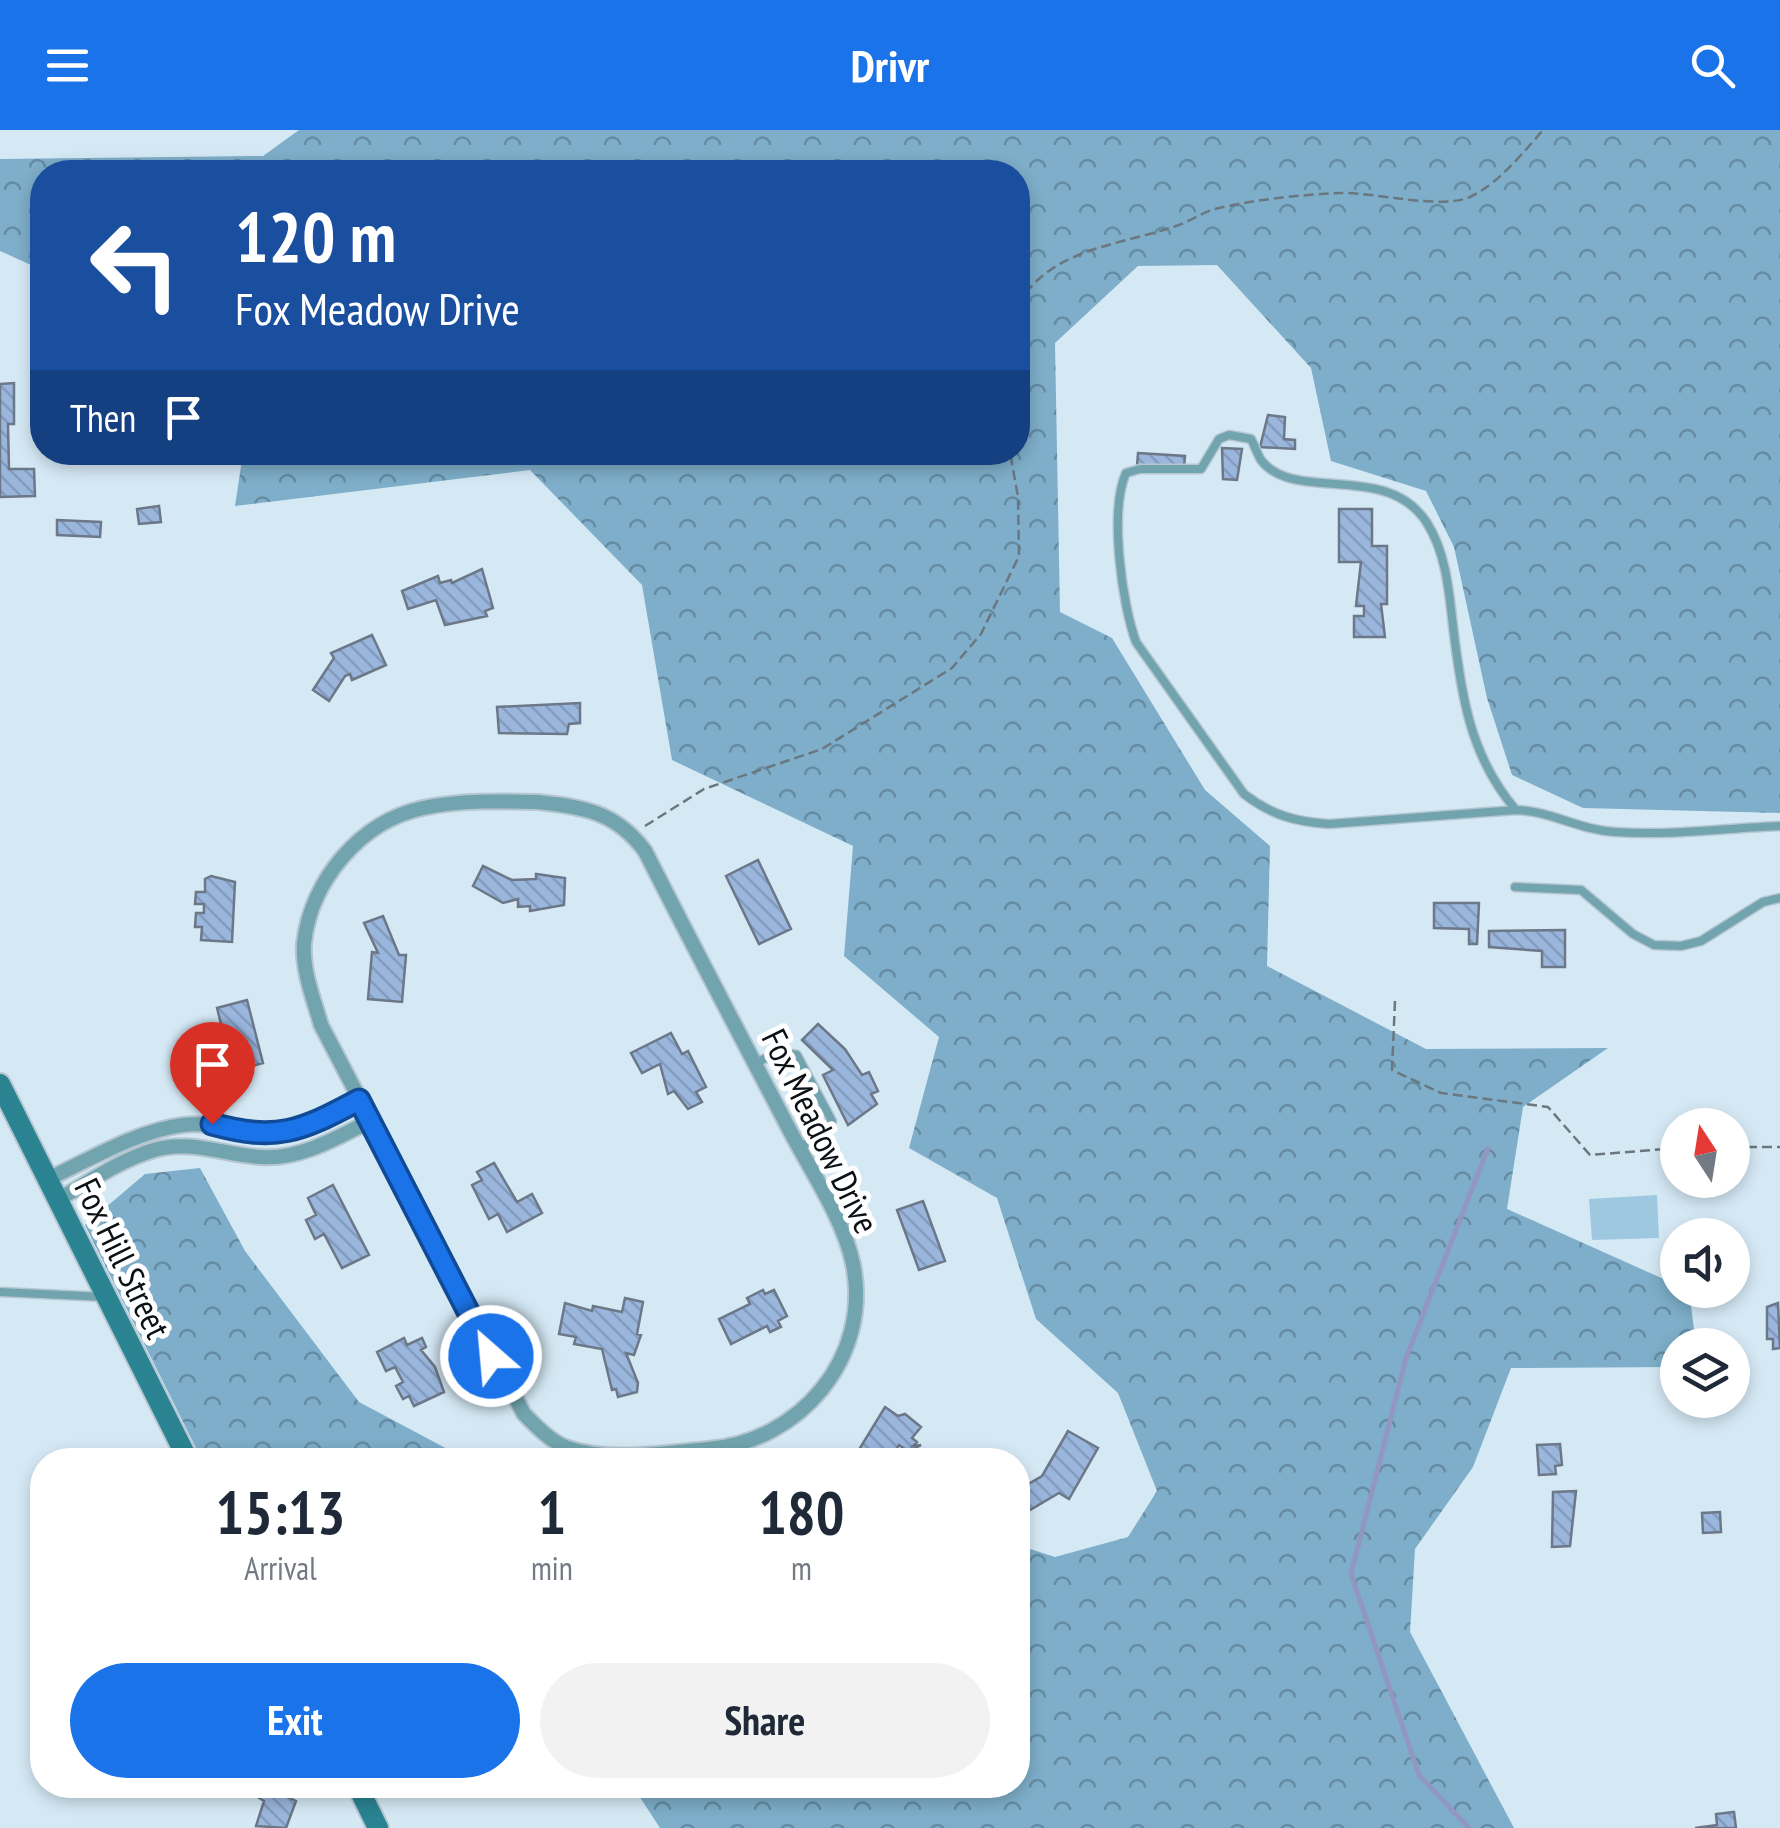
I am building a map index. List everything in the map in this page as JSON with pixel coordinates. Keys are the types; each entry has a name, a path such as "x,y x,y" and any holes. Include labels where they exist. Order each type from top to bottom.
{"street":[{"name":"Fox Meadow Drive","path":"573,1448 566,1447 524,1414 322,1026 307,979 304,944 315,903 333,867 356,842 420,808 507,801 575,806 606,814 632,834 799,1148 853,1264 850,1339 831,1380 804,1409 746,1442 689,1448"},
{"name":"Fox Hill Street","path":"0,1084 182,1448"},
{"path":"48,1179 160,1130 212,1124 256,1135 276,1135 312,1124 359,1100"},
{"path":"57,1200 154,1150 198,1146 260,1157 282,1156 311,1148 370,1121"},
{"path":"363,1798 378,1828"}],"lane":[{"path":"1516,810 1492,783 1478,754 1460,673 1447,576 1427,523 1410,502 1387,489 1318,482 1284,472 1269,466 1251,439 1241,436 1219,439 1200,470 1140,468 1126,473 1120,540 1127,618 1136,642 1244,794 1267,811 1303,822 1544,811 1586,828 1616,832 1780,826"},
{"path":"1514,887 1582,890 1633,934 1654,945 1681,946 1700,941 1764,902 1780,898"},
{"path":"754,1063 780,1052 797,1055 832,1122 823,1134 799,1148"},
{"path":"0,1292 105,1297"}],"path":[{"path":"1030,287 1055,267 1100,244 1176,226 1216,208 1342,193 1441,201 1468,198 1502,175 1543,130"},
{"path":"632,834 704,789 822,749 952,668 981,634 1019,556 1018,498 1012,465"},
{"path":"1395,1001 1392,1070 1441,1093 1548,1108 1590,1155 1660,1149"},
{"path":"1750,1147 1780,1147"}],"green space":[{"path":"299,130 1780,130 1780,813 1583,808 1512,775 1487,698 1454,547 1426,491 1331,461 1311,368 1217,265 1138,266 1055,343 1060,612 1112,638 1205,790 1270,846 1267,966 1426,1049 1608,1048 1523,1107 1507,1209 1660,1277 1660,1308 1691,1308 1694,1328 1660,1328 1660,1367 1511,1368 1473,1467 1415,1549 1410,1632 1514,1828 660,1828 640,1798 1030,1798 1030,1549 1055,1557 1128,1537 1157,1491 1118,1393 1036,1319 997,1198 909,1148 939,1037 844,956 853,846 672,760 642,585 530,470 235,506 241,465 1030,465 1030,160 30,160 30,265 0,251 0,159 263,156"},
{"path":"200,1168 245,1251 359,1402 445,1448 196,1448 85,1225 145,1174"}],"shaded area":[{"path":"1657,1195 1659,1238 1592,1240 1589,1199"}],"building":[{"path":"14,383 14,424 8,424 9,469 34,469 35,496 0,497 0,384"},
{"path":"1268,415 1285,417 1284,439 1295,440 1295,449 1260,447"},
{"path":"1222,448 1242,449 1237,480 1223,479"},
{"path":"1138,453 1185,456 1184,468 1137,466"},
{"path":"159,506 161,522 139,524 137,509"},
{"path":"1339,509 1372,509 1372,546 1387,546 1387,604 1381,604 1385,637 1354,637 1354,616 1364,616 1364,606 1356,606 1361,562 1339,562"},
{"path":"57,520 101,522 100,537 57,535"},
{"path":"482,569 493,608 485,611 487,616 445,625 436,600 408,609 402,591 438,576 440,583 452,583"},
{"path":"372,635 386,665 352,680 350,674 345,676 329,701 313,690 334,658 331,653"},
{"path":"580,703 580,723 569,724 567,734 499,733 497,707"},
{"path":"758,860 791,929 759,944 726,876"},
{"path":"483,866 512,880 536,879 536,874 565,878 564,905 530,911 530,906 518,907 518,899 503,903 473,886"},
{"path":"211,876 235,882 232,942 201,940 202,927 195,927 196,913 204,913 204,904 195,904 196,892 205,892 205,879"},
{"path":"1434,903 1479,903 1477,944 1469,944 1469,929 1434,928"},
{"path":"383,916 399,955 406,955 402,1002 368,999 372,952 378,953 364,923"},
{"path":"1565,930 1565,967 1542,967 1542,951 1489,947 1489,931"},
{"path":"247,1000 263,1063 233,1071 217,1008"},
{"path":"818,1024 845,1049 862,1075 869,1072 878,1091 871,1094 877,1104 848,1125 823,1075 833,1070 802,1040"},
{"path":"671,1033 682,1054 688,1051 706,1087 696,1092 702,1102 688,1109 674,1091 668,1094 660,1064 642,1073 631,1053"},
{"path":"494,1163 517,1202 532,1194 542,1213 507,1232 498,1214 489,1219 472,1185 482,1180 477,1172"},
{"path":"333,1185 369,1255 342,1268 324,1234 315,1239 306,1220 316,1215 308,1198"},
{"path":"923,1201 945,1261 919,1270 897,1210"},
{"path":"763,1290 765,1294 774,1290 787,1316 778,1321 781,1327 770,1332 767,1326 731,1344 719,1319 750,1304 747,1298"},
{"path":"625,1298 643,1302 637,1334 641,1335 634,1355 626,1353 638,1383 637,1392 618,1397 616,1389 612,1390 602,1349 574,1344 576,1337 559,1334 565,1303 592,1311 593,1306 622,1312"},
{"path":"1778,1303 1780,1348 1773,1349 1773,1339 1767,1339 1767,1307"},
{"path":"404,1338 407,1345 422,1338 426,1347 421,1350 435,1367 444,1392 414,1406 409,1396 403,1399 396,1386 403,1382 395,1367 386,1371 377,1352"},
{"path":"885,1407 898,1416 905,1414 921,1427 912,1438 917,1442 913,1446 921,1445 916,1448 860,1448"},
{"path":"1068,1431 1098,1448 1069,1499 1059,1493 1030,1510 1030,1483 1042,1476"},
{"path":"1560,1444 1562,1465 1555,1466 1556,1474 1539,1475 1537,1445"},
{"path":"1576,1491 1570,1546 1552,1547 1553,1492"},
{"path":"1720,1512 1721,1532 1703,1533 1702,1513"},
{"path":"259,1798 296,1801 286,1828 256,1826 264,1801"},
{"path":"1734,1812 1736,1828 1695,1828 1717,1825 1716,1814"}],"waterway":[{"path":"1469,1828 1419,1775 1351,1574 1406,1358 1488,1148"}],"route":[{"path":"212,1124 256,1135 276,1135 299,1129 359,1100 491,1356"}]}
